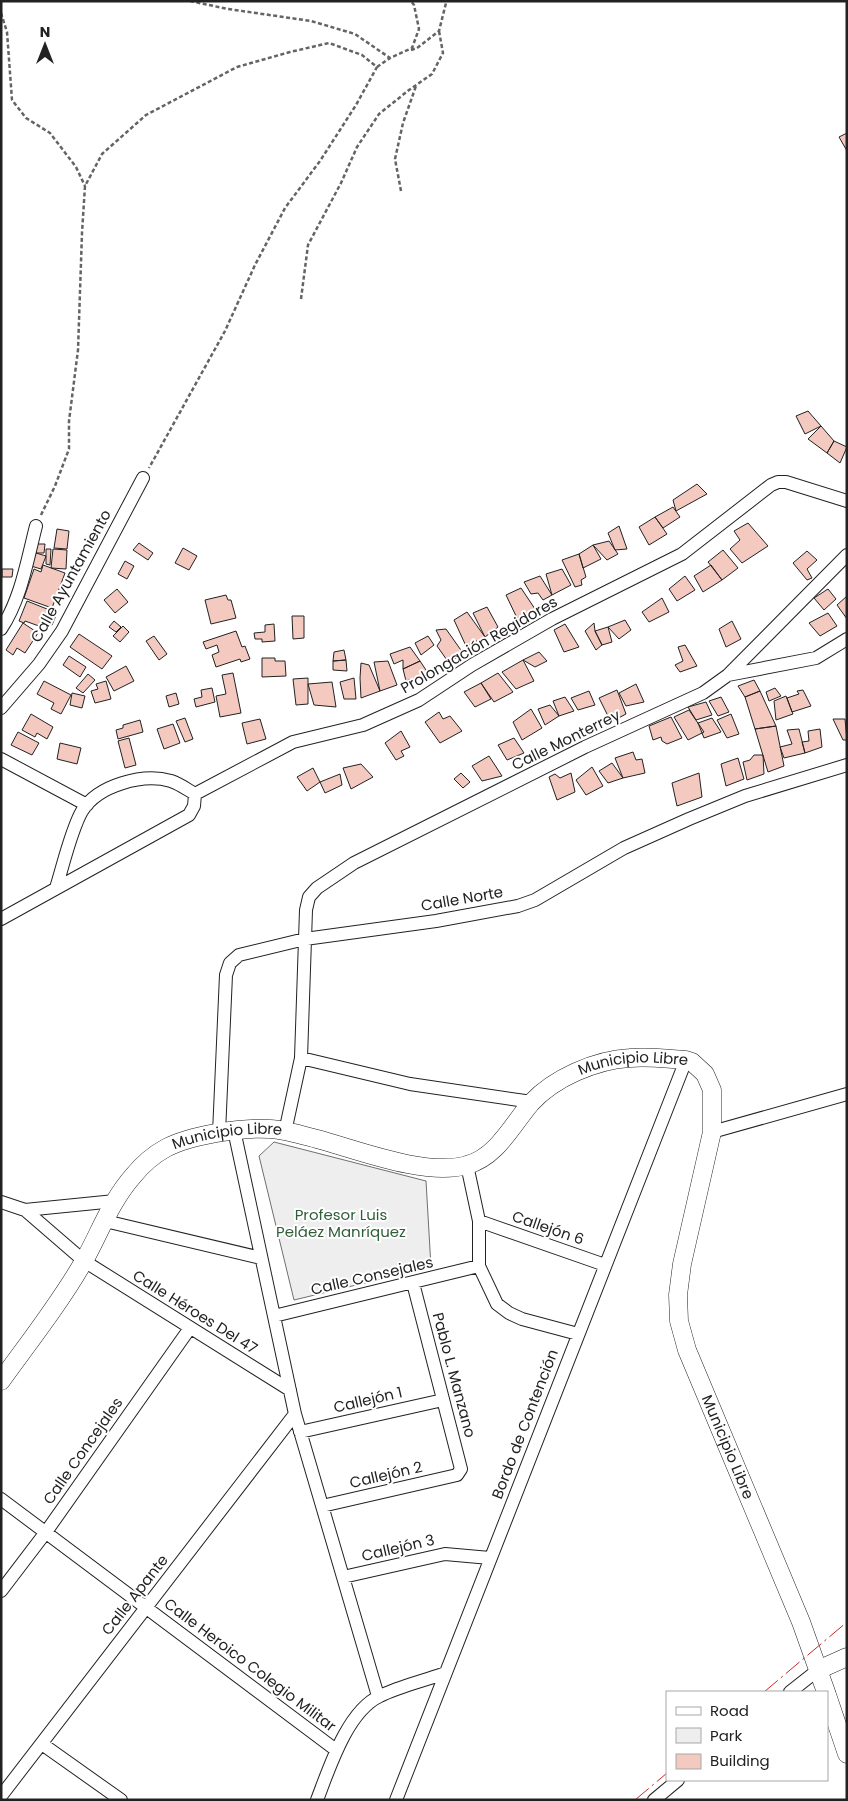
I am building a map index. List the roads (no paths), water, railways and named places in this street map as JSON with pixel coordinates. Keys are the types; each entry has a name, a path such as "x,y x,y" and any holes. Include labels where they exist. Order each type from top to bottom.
{"street":[{"name":"Calle Ayuntamiento","path":"1,708 39,664 62,631 143,478"},
{"name":"Prolongación Regidores","path":"195,794 293,742 363,725 419,700 472,665 552,619 682,554 771,485 778,482 786,482 847,501"},
{"path":"1,629 7,620 18,593 36,526"},
{"name":"Calle Monterrey","path":"286,1132 301,1058 306,910 309,898 317,888 354,863 585,747 703,693 728,675 847,555"},
{"path":"728,675 816,658 847,639"},
{"path":"1,759 87,805"},
{"name":"Calle Norte","path":"378,1696 295,1414 261,1258 227,1132 226,975 230,963 239,955 305,939 436,921 518,906 534,900 624,848 689,819 745,796 847,765"},
{"path":"1,919 189,815 194,806 195,794 173,782 153,778 130,780 95,796 87,805 77,824 56,888"},
{"path":"301,1058 410,1084 532,1102"},
{"name":"Municipio Libre","path":"1,1381 84,1261 115,1201 146,1161 166,1148 194,1138 227,1132 271,1129 414,1166 438,1168 467,1165 482,1159 498,1144 532,1102 556,1082 574,1072 629,1058 686,1060 692,1062 705,1074 712,1090 712,1132 682,1264 678,1295 679,1321 686,1350 801,1622 825,1691"},
{"name":"Bordo de Contención","path":"396,1800 686,1060"},
{"path":"712,1132 847,1094"},
{"path":"467,1165 479,1221 478,1266 498,1304 509,1313 522,1318 578,1334"},
{"path":"1,1202 25,1210 115,1201"},
{"name":"Calle Héroes Del 47","path":"25,1210 84,1261 290,1390"},
{"path":"104,1221 261,1258"},
{"name":"Callejón 6","path":"479,1221 605,1265"},
{"name":"Calle Consejales","path":"274,1316 478,1266"},
{"name":"Pablo L. Manzano","path":"413,1283 460,1461 461,1469 457,1475"},
{"name":"Calle Concejales","path":"1,1591 46,1532 190,1328"},
{"name":"Callejón 1","path":"300,1432 443,1400"},
{"name":"Calle Apante","path":"1,1796 295,1414"},
{"name":"Callejón 2","path":"322,1506 457,1475"},
{"name":"Calle Heroico Colegio Militar","path":"1,1499 336,1750"},
{"name":"Callejón 3","path":"343,1577 445,1554 490,1558"},
{"path":"791,1691 818,1670 847,1656"},
{"path":"317,1800 336,1750 357,1716 378,1696 445,1673"},
{"name":"Municipio Libre","path":"828,1700 847,1754"},
{"path":"42,1744 121,1800"},
{"path":"654,1800 677,1781"}],"park label":[{"name":"Profesor Luis Peláez Manríquez","path":"341,1224"}]}
